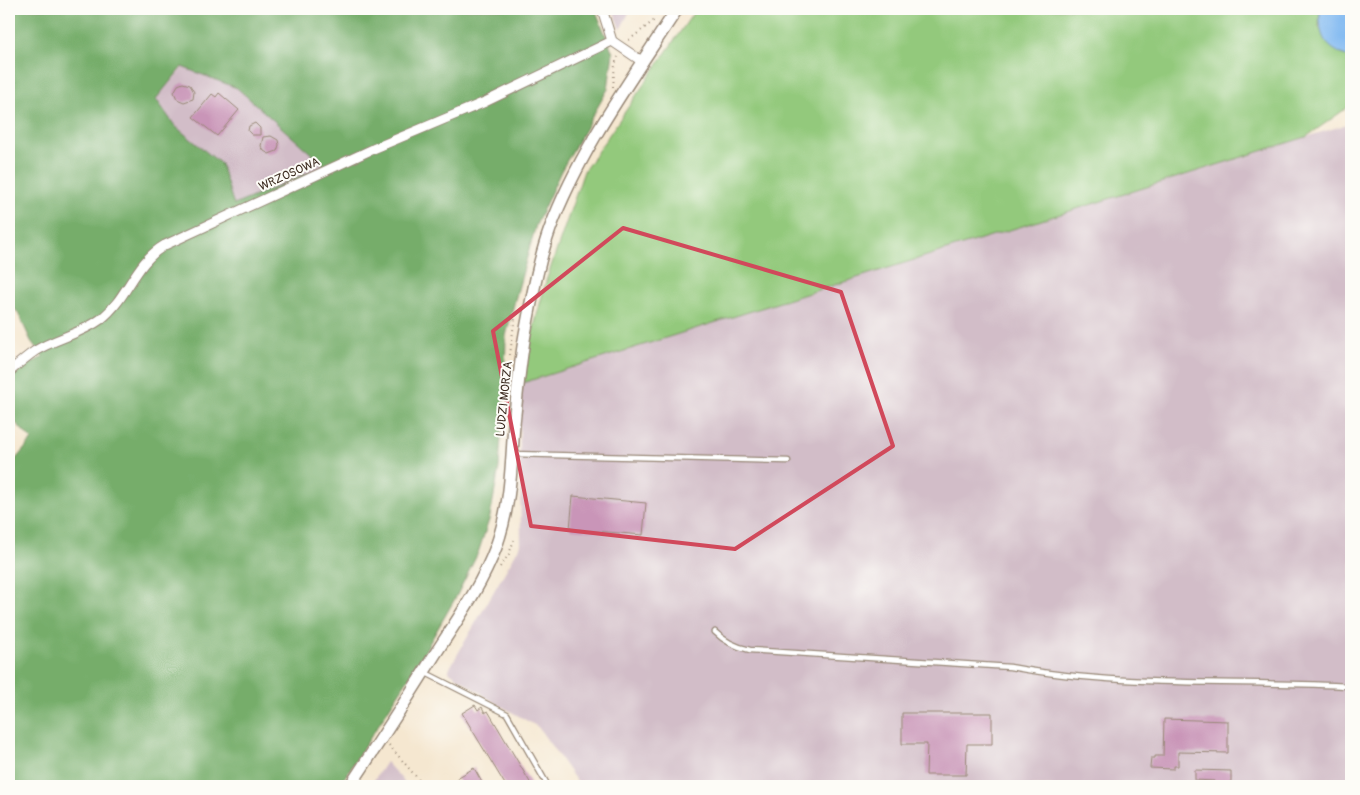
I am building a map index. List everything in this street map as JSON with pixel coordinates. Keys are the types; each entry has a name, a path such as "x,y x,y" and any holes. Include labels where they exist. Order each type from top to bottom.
{"street":[{"path":"602,9 612,42 643,62"},
{"name":"LUDZI MORZA","path":"350,786 471,598 486,571 496,546 508,502 514,426 525,336 537,275 550,230 578,166 592,141 677,9"},
{"name":"WRZOSOWA","path":"9,372 35,351 82,330 100,319 117,303 144,261 165,245 364,153 485,102 612,42"}],"lane":[{"path":"513,454 788,461"},
{"path":"715,632 724,641 739,648 750,650 1010,667 1044,673 1173,683 1351,686"},
{"path":"424,672 507,714 548,786"}],"path":[{"path":"382,738 424,786"}],"highlighted area":[{"path":"623,228 841,292 893,446 735,549 531,526 493,331"}],"shaded area":[{"path":"613,9 631,9 620,30"},
{"path":"183,67 237,88 325,166 234,205 221,164 175,126 156,99"},
{"path":"1351,123 1351,786 580,786 538,727 494,702 448,671 521,544 519,384"},
{"path":"386,762 408,786 370,786"}],"green space":[{"path":"9,9 595,9 613,53 608,89 561,171 536,225 515,300 506,336 499,468 490,517 478,553 456,597 414,670 339,786 9,786 9,467 32,440 9,416 9,380 24,367 43,357 31,341 18,313 9,302","holes":["182,67 237,88 325,166 234,205 221,164 175,126 156,99"]},
{"path":"696,9 1320,9 1319,28 1341,54 1351,58 1351,105 1306,137 519,384 546,281 584,171"}],"water":[{"path":"1320,9 1351,9 1351,58 1334,50 1325,40 1320,27"}],"building":[{"path":"183,83 190,85 194,92 193,99 184,102 177,99 174,92 178,85"},
{"path":"219,93 239,110 217,136 193,117 212,94 216,97"},
{"path":"255,123 260,128 260,135 252,135 248,131 249,126"},
{"path":"271,136 278,140 277,151 269,154 264,151 261,146 263,137"},
{"path":"573,496 646,503 643,535 570,529"},
{"path":"475,705 478,710 482,707 485,713 488,711 531,784 526,786 506,786 462,713"},
{"path":"902,713 992,713 992,744 967,744 966,775 926,775 927,744 902,744"},
{"path":"1164,719 1228,721 1228,753 1178,752 1178,766 1174,766 1174,769 1150,768 1151,758 1163,756"},
{"path":"474,768 484,786 462,786 457,778"},
{"path":"1195,770 1231,771 1231,786 1214,786 1214,781 1195,780"}]}
